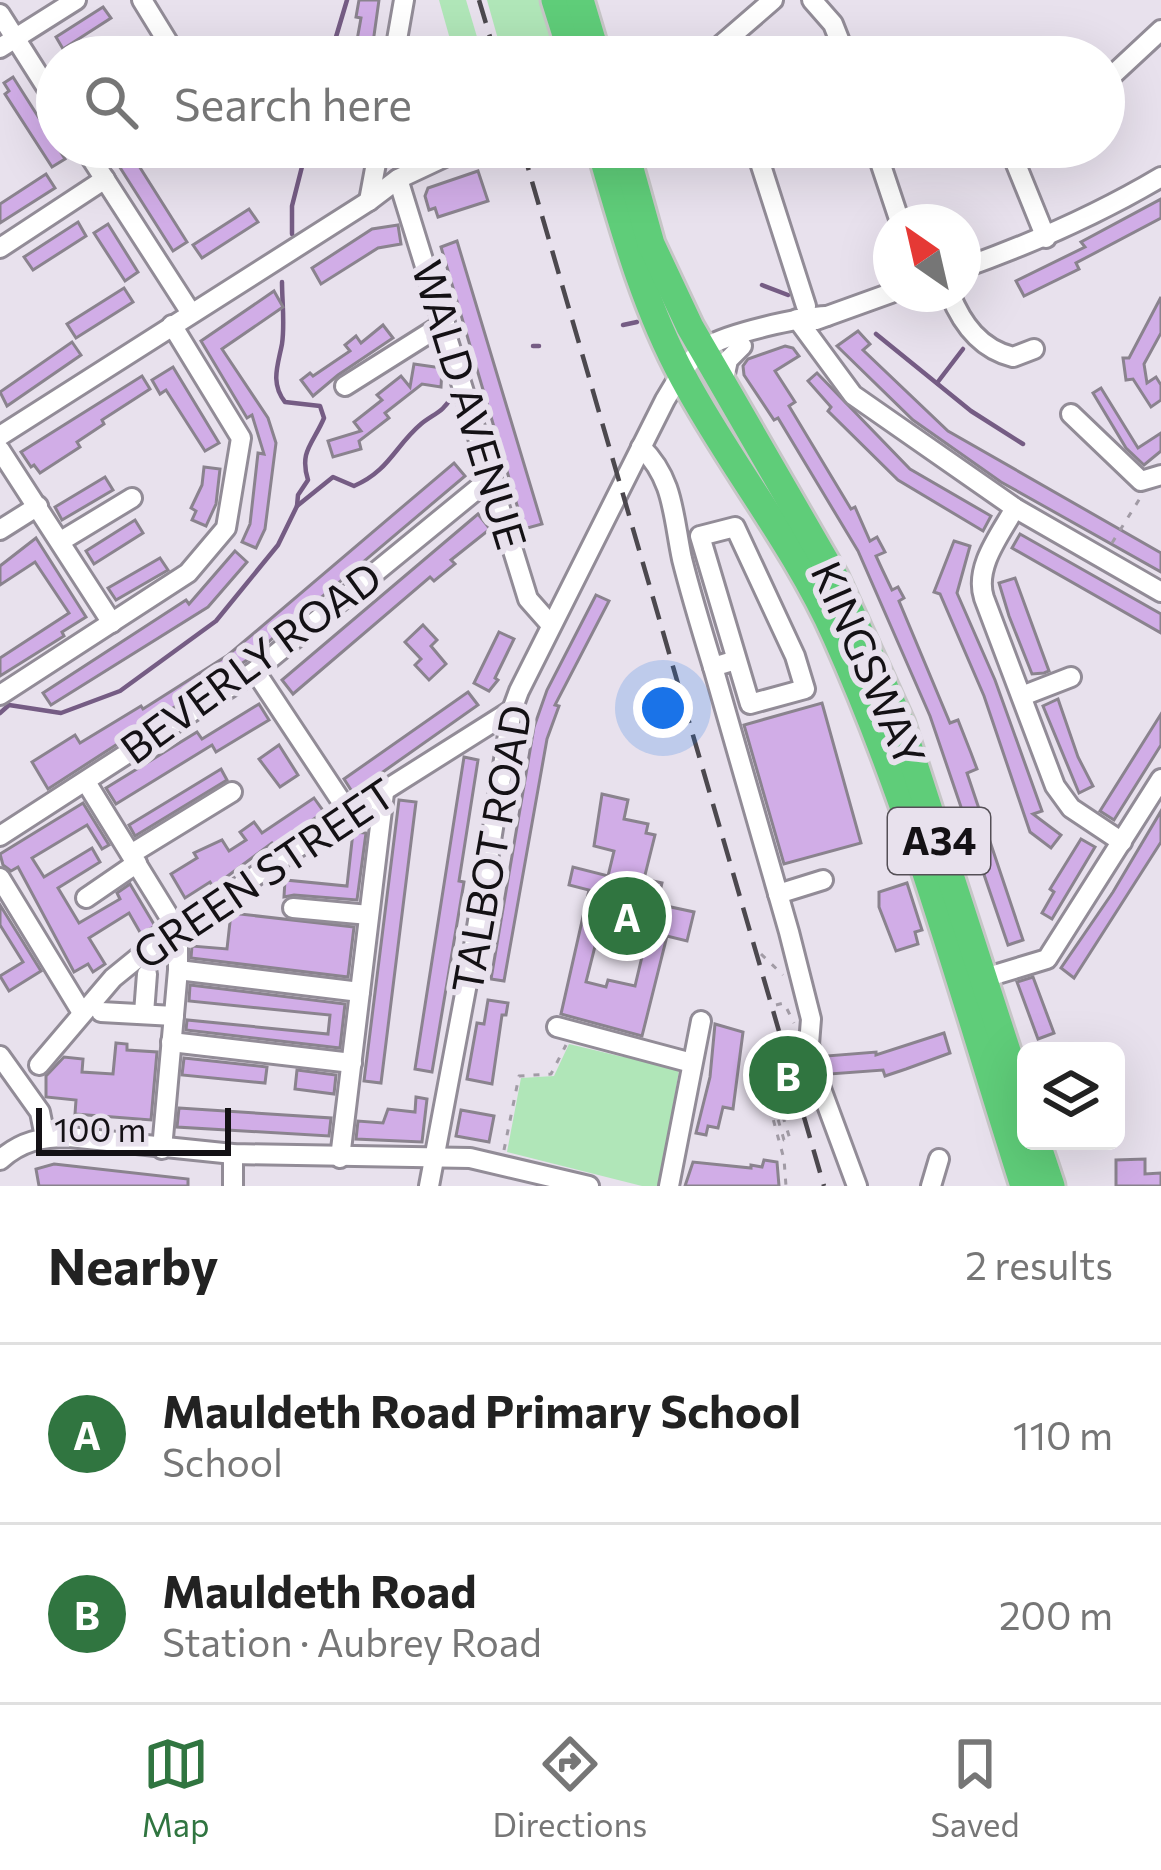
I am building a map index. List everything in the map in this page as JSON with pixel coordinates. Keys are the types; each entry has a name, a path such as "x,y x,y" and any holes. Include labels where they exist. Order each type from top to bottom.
{"highway":[{"path":"555,0 566,36"},
{"path":"580,0 591,36"},
{"name":"KINGSWAY","path":"606,168 640,279 696,361 723,384 835,578 901,724 1017,1084"},
{"name":"KINGSWAY","path":"630,168 662,293 741,471"},
{"name":"KINGSWAY","path":"696,361 705,415 794,556 835,633 891,773 1024,1186"},
{"path":"1039,1150 1052,1186"}],"street":[{"path":"8,43 76,0"},
{"path":"142,0 163,36"},
{"path":"398,36 404,0"},
{"path":"812,0 838,36"},
{"path":"733,36 762,4"},
{"path":"0,14 8,43 36,78"},
{"path":"1125,63 1161,30"},
{"path":"98,168 191,313"},
{"path":"369,201 375,168"},
{"path":"0,436 421,168"},
{"path":"761,168 801,317 853,395 1016,508 1161,592"},
{"path":"882,168 893,204"},
{"path":"1018,168 1046,238"},
{"path":"981,261 1046,238 1161,177"},
{"path":"0,248 105,179"},
{"name":"WALD AVENUE","path":"398,179 528,599 551,625"},
{"path":"696,361 801,317 827,316 873,299"},
{"path":"959,312 968,330 992,348 1013,357 1034,349"},
{"path":"696,361 742,346 801,317"},
{"path":"345,386 445,323"},
{"path":"0,694 188,573 226,528 241,438 172,325"},
{"path":"723,384 728,360 742,346"},
{"name":"TALBOT ROAD","path":"429,1186 512,710 641,447 696,361"},
{"path":"652,427 674,408 689,406 705,415"},
{"path":"1071,414 1141,481 1160,476"},
{"path":"641,447 657,463 672,496 682,559 811,1018 809,1044 857,1186"},
{"path":"0,450 112,623"},
{"name":"BEVERLY ROAD","path":"0,836 254,671 492,477"},
{"path":"61,541 132,498"},
{"path":"0,530 38,506"},
{"path":"1016,508 986,561 981,589 1063,799 1123,842"},
{"path":"735,527 805,688 750,704 736,660 700,536 735,527"},
{"path":"713,667 736,660"},
{"path":"254,671 350,813"},
{"path":"1022,696 1071,677"},
{"name":"GREEN STREET","path":"39,1065 91,1011 113,978 350,813 512,710"},
{"path":"981,979 1048,959 1161,779"},
{"path":"86,782 178,931 162,1149"},
{"path":"86,898 232,792"},
{"path":"340,1158 384,793"},
{"path":"0,878 91,1011 174,1016"},
{"path":"778,894 824,880"},
{"path":"293,908 369,915"},
{"path":"178,970 360,992"},
{"path":"144,1013 147,974"},
{"path":"669,1186 700,1021"},
{"path":"565,1029 692,1064"},
{"path":"171,1042 352,1063"},
{"path":"0,1056 40,1112 45,1137"},
{"path":"0,1160 23,1144 45,1137 233,1154 436,1156 502,1164 589,1186"},
{"path":"232,1186 233,1154"},
{"path":"932,1186 939,1159"}],"path":[{"path":"1103,558 1134,506 1160,476"},
{"path":"776,1005 784,1003 809,1044"},
{"path":"502,1164 519,1076 551,1074 565,1029"},
{"path":"772,1080 790,1139 784,1140 772,1080"},
{"path":"772,1080 763,1082 784,1159 786,1186"}],"green space":[{"path":"439,0 466,0 477,36 449,36"},
{"path":"487,0 540,0 551,36 497,36"},
{"path":"569,1044 623,1057 626,1050 680,1064 657,1186 507,1152 521,1078 554,1076"}],"building":[{"path":"359,0 379,0 374,36 358,36 361,18 356,17"},
{"path":"103,7 111,18 83,36 58,36"},
{"path":"13,77 36,113 36,142 5,94 9,91 4,83"},
{"path":"120,168 140,168 187,242 173,251"},
{"path":"478,171 488,201 438,217 435,208 429,210 428,188"},
{"path":"46,174 55,188 0,223 0,204"},
{"path":"1161,199 1161,218 1076,263 1079,269 1024,296 1016,281 1085,247 1081,242"},
{"path":"249,209 258,222 202,258 193,245"},
{"path":"78,222 86,236 33,270 24,257"},
{"path":"108,224 138,272 125,281 94,233"},
{"path":"398,225 401,244 378,248 321,284 312,268 372,229"},
{"path":"457,241 542,524 524,529 441,247"},
{"path":"124,288 133,302 76,338 67,324"},
{"path":"274,291 283,307 222,349 268,418 276,443 265,529 256,548 242,542 250,524 258,453 264,454 252,415 247,418 201,341"},
{"path":"1161,297 1161,333 1144,364 1147,383 1156,377 1161,385 1161,400 1151,407 1133,379 1126,380 1123,358 1129,358"},
{"path":"383,325 393,338 313,396 301,380 350,351 345,345 356,336 361,343"},
{"path":"858,331 870,344 863,350 948,431 1161,553 1161,572 1001,482 913,420 837,346"},
{"path":"72,342 81,355 7,406 0,392"},
{"path":"785,346 799,356 775,371 795,402 789,406 851,509 855,507 870,541 877,537 885,552 876,556 892,590 898,587 904,598 899,601 950,723 958,720 977,769 967,773 1023,940 1008,945 930,716 858,551 778,418 774,420 744,375 748,359"},
{"path":"414,364 442,368 441,387 422,384 385,413 389,418 359,441 361,449 333,457 328,441 361,431 354,422 382,400 377,395 401,376 410,387"},
{"path":"173,367 219,443 205,451 166,390 160,394 152,380"},
{"path":"817,373 910,469 991,516 983,531 898,480 828,411 831,407 808,381"},
{"path":"142,376 150,389 102,420 104,424 77,442 80,447 40,473 31,467 21,452"},
{"path":"1101,388 1138,448 1161,433 1161,451 1144,465 1126,448 1093,393"},
{"path":"454,463 465,476 247,660 48,789 32,762 75,735 80,743 143,709 228,655"},
{"path":"204,467 220,469 216,504 206,526 192,520 196,511 191,508"},
{"path":"105,477 113,490 62,520 55,507"},
{"path":"478,514 490,529 451,560 455,564 434,581 430,577 293,694 282,680"},
{"path":"135,520 143,533 94,564 86,551"},
{"path":"1020,534 1161,614 1161,633 1012,548"},
{"path":"36,538 86,617 0,676 0,658 69,613 35,562 0,585 0,566"},
{"path":"954,541 970,546 957,593 995,680 1042,811 1033,814 1061,835 1051,848 1030,832 984,696 940,594 934,592"},
{"path":"235,551 247,562 208,607 51,705 43,693 186,600 189,604"},
{"path":"160,558 168,570 116,600 108,588"},
{"path":"1015,578 1049,671 1044,673 1032,674 1009,616 999,583"},
{"path":"596,595 609,601 555,705 559,706 547,739 504,981 491,979 534,727 547,690"},
{"path":"423,625 437,640 431,646 446,664 429,680 415,665 421,659 405,642"},
{"path":"499,632 514,639 489,691 474,683"},
{"path":"468,692 478,705 353,793 344,779"},
{"path":"1058,699 1093,786 1079,793 1043,706"},
{"path":"822,703 861,843 784,864 744,725"},
{"path":"259,704 269,720 216,752 212,745 116,804 106,788 197,732 202,739"},
{"path":"1161,714 1161,745 1114,820 1100,811"},
{"path":"279,745 298,775 280,787 259,759"},
{"path":"464,757 478,760 459,881 464,882 432,1072 415,1069"},
{"path":"221,769 227,780 135,836 129,825"},
{"path":"602,794 628,800 624,819 648,824 646,833 655,835 644,879 662,883 657,904 694,912 687,941 667,936 642,1036 561,1014 589,890 569,885 573,867 608,876 614,851 594,846","holes":["608,895 654,906 635,986 608,980 606,987 586,982"]},
{"path":"314,798 324,812 213,887 210,882 185,898 171,874 197,858 194,853 222,840 229,851 246,840 240,832 254,822 262,833"},
{"path":"399,800 416,802 381,1083 364,1081"},
{"path":"83,803 109,845 102,849 87,825 32,858 44,877 92,848 100,862 58,888 79,923 120,899 117,893 130,884 155,926 141,934 129,913 89,938 105,964 93,972 88,964 74,972 18,867 11,871 0,854"},
{"path":"1161,811 1161,842 1074,978 1061,968"},
{"path":"353,832 366,833 357,900 284,897 285,880 347,886"},
{"path":"1081,839 1095,847 1052,919 1042,913 1054,892 1050,889"},
{"path":"907,883 922,930 915,932 918,944 896,951 879,907 879,892"},
{"path":"0,905 41,971 9,991 0,976 23,962 0,925"},
{"path":"231,913 354,927 348,977 191,958 192,946 227,949"},
{"path":"1033,977 1054,1033 1038,1039 1017,982"},
{"path":"190,985 345,1004 340,1048 186,1030 187,1020 328,1034 330,1015 189,1001"},
{"path":"488,1000 508,1003 492,1084 467,1079 477,1023 484,1024"},
{"path":"715,1024 743,1032 733,1109 723,1107 718,1128 708,1126 706,1135 696,1133 710,1077"},
{"path":"944,1033 950,1053 906,1069 885,1076 883,1070 830,1074 826,1056 876,1055"},
{"path":"116,1043 127,1044 127,1050 157,1052 151,1120 75,1114 76,1100 46,1097 46,1076 64,1057 83,1059 82,1072 113,1074"},
{"path":"184,1058 267,1067 265,1083 182,1075"},
{"path":"297,1070 336,1075 334,1094 295,1089"},
{"path":"416,1097 427,1099 422,1142 356,1139 358,1121 383,1123 388,1109 415,1112"},
{"path":"179,1108 331,1118 329,1136 177,1127"},
{"path":"461,1110 494,1116 489,1142 456,1136"},
{"path":"1145,1159 1145,1174 1161,1173 1161,1186 1116,1186 1116,1160"},
{"path":"764,1160 777,1162 779,1186 685,1186 693,1162 751,1168 762,1167"},
{"path":"54,1164 188,1179 188,1186 39,1186 36,1169"}],"waterway":[{"path":"336,36 347,0"},
{"path":"292,234 292,206 302,168"},
{"path":"0,713 9,705 61,713 120,691 216,621 278,545 308,480 306,454 324,418 320,406 285,402 278,388 282,282"},
{"path":"762,285 788,295"},
{"path":"623,325 637,322"},
{"path":"876,334 971,411 1023,444"},
{"path":"533,346 539,346"},
{"path":"937,383 963,349"},
{"path":"297,506 333,477 354,486 376,473 451,397"}],"railway":[{"path":"479,0 490,36"},
{"path":"528,168 824,1186"}],"place":[{"name":"Mauldeth Road Primary School","path":"627,916"},
{"name":"Mauldeth Road","path":"788,1075"}]}
